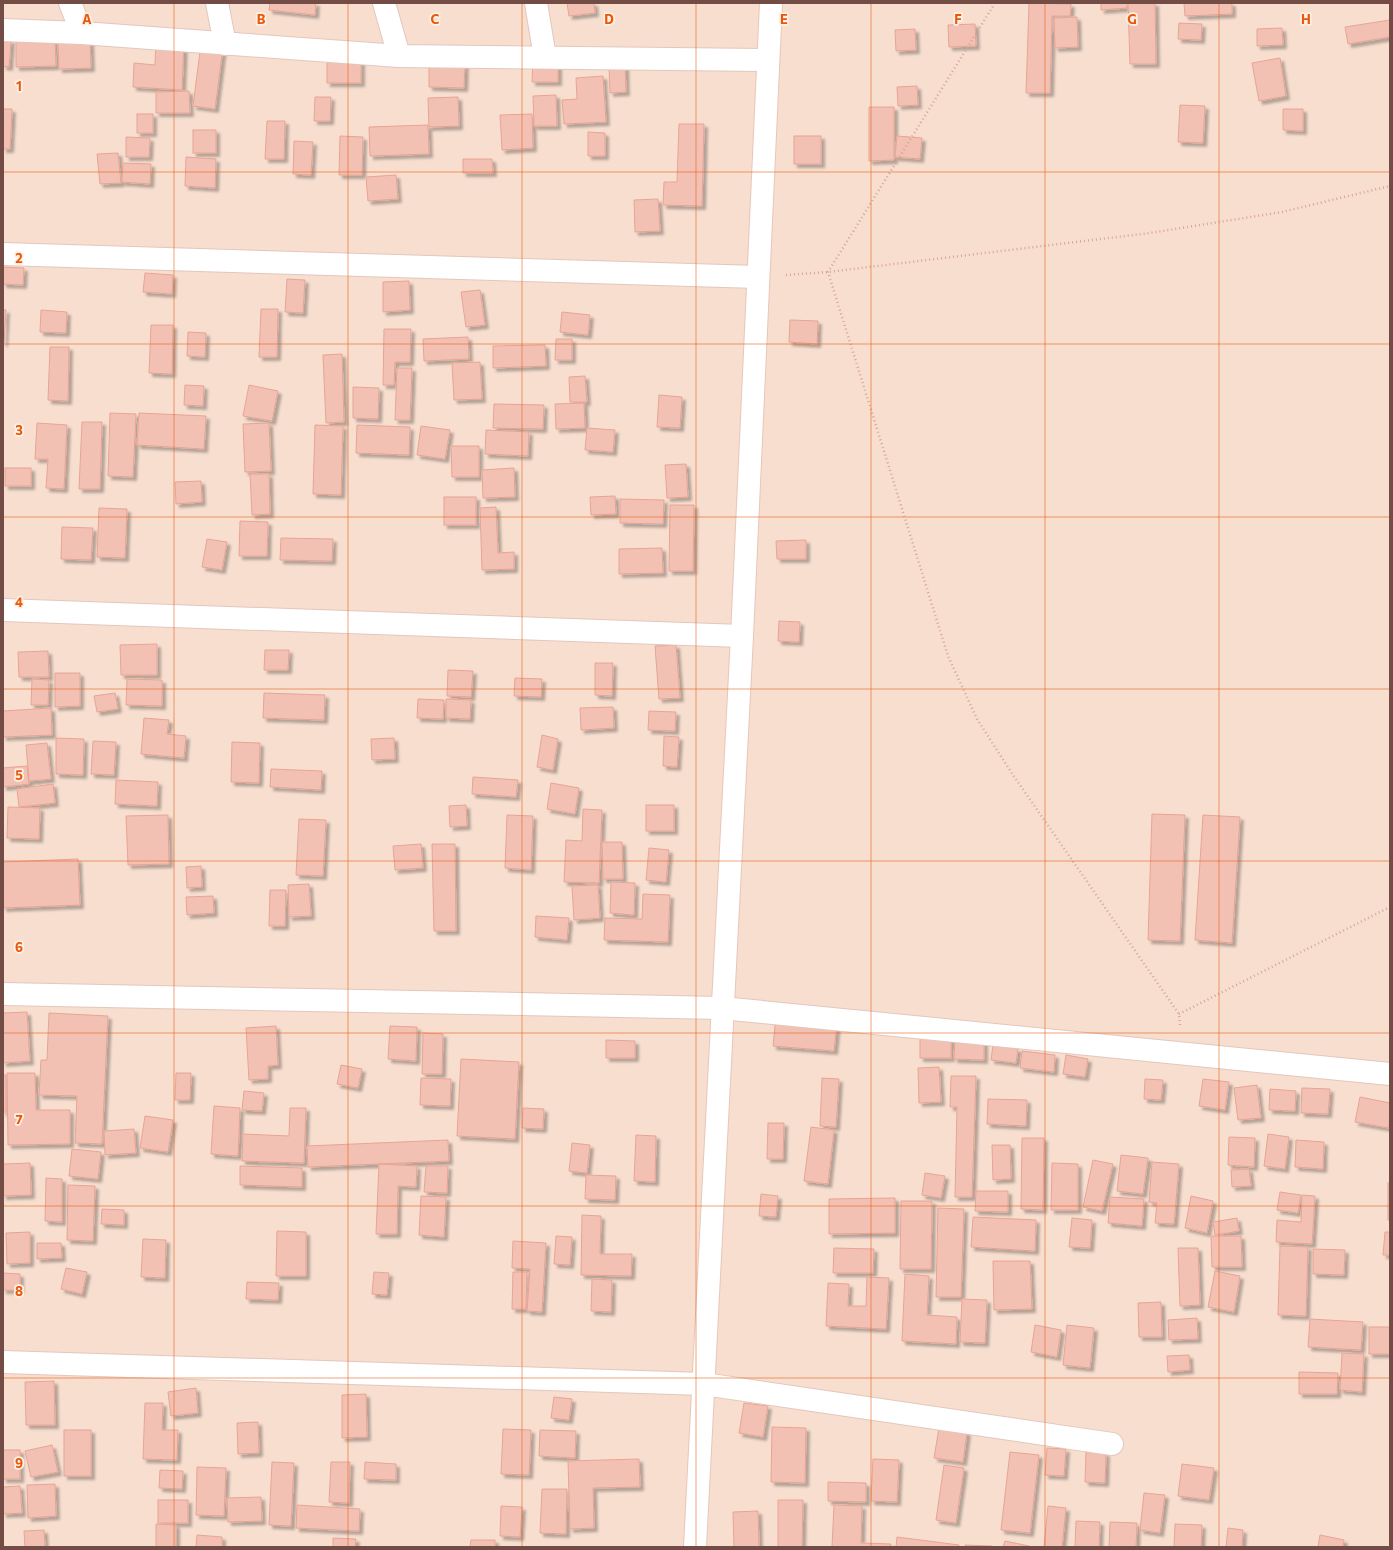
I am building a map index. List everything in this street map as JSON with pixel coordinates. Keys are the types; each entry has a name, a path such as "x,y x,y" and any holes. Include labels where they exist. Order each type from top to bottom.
{"street":[{"path":"70,3 82,34"},
{"path":"217,3 225,44"},
{"path":"384,3 399,56"},
{"path":"536,3 545,58"},
{"path":"695,1547 742,636 771,3"},
{"path":"3,30 399,56 768,60"},
{"path":"3,254 758,277"},
{"path":"3,610 742,636"},
{"path":"3,994 722,1008 1390,1074"},
{"path":"3,1362 704,1384 1112,1444"}],"path":[{"path":"996,3 828,272 948,656 977,719 1013,775 1179,1014 1390,907"},
{"path":"758,277 828,272 1150,233 1282,212 1390,186"}],"shaded area":[{"path":"3,3 1390,3 1390,1547 3,1547"}],"building":[{"path":"270,3 316,3 315,15 269,10"},
{"path":"567,3 594,3 595,13 569,16"},
{"path":"1029,3 1071,4 1070,16 1052,16 1050,93 1026,93"},
{"path":"1101,3 1127,3 1127,8 1101,10"},
{"path":"1128,3 1155,3 1156,64 1130,64"},
{"path":"1184,3 1232,3 1232,14 1185,16"},
{"path":"1077,17 1078,47 1055,48 1054,18"},
{"path":"1390,20 1390,37 1348,44 1345,27"},
{"path":"1179,23 1202,24 1201,40 1178,39"},
{"path":"975,24 976,46 949,47 948,25"},
{"path":"1282,28 1283,45 1257,46 1257,29"},
{"path":"915,29 916,50 896,51 895,30"},
{"path":"156,39 184,41 182,90 133,87 134,63 155,65"},
{"path":"3,40 11,40 9,67 3,66"},
{"path":"55,40 56,66 16,67 16,41"},
{"path":"90,40 91,68 59,69 58,41"},
{"path":"201,44 223,47 215,109 193,106"},
{"path":"327,57 361,57 361,83 327,83"},
{"path":"533,58 558,58 558,82 532,82"},
{"path":"1280,58 1286,96 1259,101 1252,63"},
{"path":"429,59 465,60 464,88 429,87"},
{"path":"625,65 626,92 610,93 609,66"},
{"path":"603,76 606,122 564,124 562,100 577,99 576,78"},
{"path":"917,86 918,105 898,106 897,87"},
{"path":"189,91 190,113 156,113 156,92"},
{"path":"556,95 557,126 534,126 533,96"},
{"path":"315,97 331,97 330,121 314,121"},
{"path":"458,97 459,126 429,127 428,98"},
{"path":"1180,105 1205,106 1203,143 1178,142"},
{"path":"869,107 894,107 894,160 869,161"},
{"path":"3,109 12,109 10,149 3,149"},
{"path":"1283,109 1303,109 1303,131 1283,130"},
{"path":"137,114 153,114 153,133 137,133"},
{"path":"532,114 533,148 502,150 500,115"},
{"path":"267,121 285,121 284,159 265,159"},
{"path":"679,124 704,124 702,206 663,205 664,182 677,182"},
{"path":"428,125 429,154 370,156 369,127"},
{"path":"193,130 216,130 216,153 193,153"},
{"path":"588,132 605,133 605,156 588,156"},
{"path":"340,136 363,137 362,175 339,175"},
{"path":"794,136 821,136 821,164 794,164"},
{"path":"897,136 922,138 920,159 895,157"},
{"path":"126,137 150,138 149,157 126,157"},
{"path":"294,141 313,142 311,175 293,174"},
{"path":"118,153 121,183 100,184 97,154"},
{"path":"186,157 216,159 215,188 185,186"},
{"path":"463,159 492,159 493,173 463,173"},
{"path":"123,163 151,164 150,184 122,182"},
{"path":"396,175 398,199 368,201 366,177"},
{"path":"658,199 660,231 635,232 634,200"},
{"path":"3,267 24,268 23,285 3,284"},
{"path":"145,273 173,275 172,294 143,292"},
{"path":"287,279 305,280 303,313 285,312"},
{"path":"409,281 410,310 383,312 383,282"},
{"path":"480,290 485,325 466,327 461,292"},
{"path":"261,309 278,309 277,357 259,357"},
{"path":"3,310 6,310 4,343 3,343"},
{"path":"41,310 67,312 66,333 40,332"},
{"path":"562,312 590,315 588,335 560,332"},
{"path":"790,320 818,321 817,344 789,342"},
{"path":"151,325 173,325 172,374 149,373"},
{"path":"384,329 411,329 410,362 395,362 394,385 383,385"},
{"path":"188,332 206,333 205,357 187,356"},
{"path":"468,337 469,359 424,361 423,339"},
{"path":"556,339 572,339 572,360 555,360"},
{"path":"545,345 546,366 493,368 493,346"},
{"path":"50,347 69,347 68,401 48,400"},
{"path":"342,354 344,422 326,423 323,355"},
{"path":"480,362 482,399 454,400 452,363"},
{"path":"397,368 412,368 410,420 395,420"},
{"path":"585,376 587,402 570,402 569,377"},
{"path":"185,385 204,386 203,406 184,405"},
{"path":"249,385 278,391 272,421 243,416"},
{"path":"353,387 379,388 378,419 353,418"},
{"path":"659,395 682,397 680,428 657,427"},
{"path":"584,403 585,428 556,429 555,404"},
{"path":"494,404 544,405 543,429 493,428"},
{"path":"110,413 136,414 133,477 108,476"},
{"path":"139,413 206,416 204,449 137,445"},
{"path":"82,422 102,422 100,489 79,489"},
{"path":"37,423 67,425 64,489 46,488 48,459 35,459"},
{"path":"269,423 271,471 245,472 243,424"},
{"path":"315,425 343,426 341,495 313,494"},
{"path":"357,425 410,427 409,455 356,453"},
{"path":"421,426 450,430 445,459 417,455"},
{"path":"587,428 615,430 613,452 585,450"},
{"path":"486,430 529,432 528,456 485,454"},
{"path":"451,446 479,446 479,477 452,477"},
{"path":"686,464 688,497 667,498 665,465"},
{"path":"5,468 31,468 31,486 5,486"},
{"path":"514,468 515,497 483,498 482,470"},
{"path":"250,474 269,474 270,514 252,515"},
{"path":"201,481 202,502 176,504 175,482"},
{"path":"615,496 616,514 591,515 590,497"},
{"path":"444,497 476,497 476,525 444,525"},
{"path":"620,499 664,500 663,524 620,523"},
{"path":"670,505 694,505 693,571 669,571"},
{"path":"496,507 498,553 514,552 514,569 482,570 480,508"},
{"path":"99,508 127,509 125,558 97,557"},
{"path":"240,521 268,522 267,556 239,556"},
{"path":"62,527 93,528 91,560 61,559"},
{"path":"281,538 333,539 332,561 280,560"},
{"path":"207,539 227,542 222,570 202,567"},
{"path":"806,540 806,559 777,559 776,541"},
{"path":"662,548 663,573 619,574 619,549"},
{"path":"779,621 800,622 799,642 778,641"},
{"path":"157,644 157,675 121,675 120,645"},
{"path":"676,645 680,698 659,699 655,646"},
{"path":"265,650 289,650 288,670 264,670"},
{"path":"48,651 49,677 19,677 18,652"},
{"path":"595,663 613,663 612,696 595,695"},
{"path":"448,670 473,671 471,697 447,696"},
{"path":"55,673 80,673 80,706 55,707"},
{"path":"515,678 542,679 541,697 514,696"},
{"path":"32,679 49,680 48,705 31,705"},
{"path":"127,679 162,680 162,706 126,705"},
{"path":"115,693 118,709 97,712 94,696"},
{"path":"264,693 325,695 324,720 263,718"},
{"path":"418,699 444,700 443,719 417,718"},
{"path":"446,699 471,700 470,719 446,718"},
{"path":"613,707 614,728 581,730 580,708"},
{"path":"51,708 52,735 3,737 3,711"},
{"path":"649,711 676,712 675,731 648,730"},
{"path":"144,718 169,720 167,734 186,736 184,758 141,754"},
{"path":"542,735 558,739 553,770 537,767"},
{"path":"664,736 679,737 677,767 663,766"},
{"path":"56,738 84,739 83,775 56,774"},
{"path":"394,738 395,759 372,760 371,739"},
{"path":"93,741 116,742 114,775 91,774"},
{"path":"232,742 260,743 259,783 231,782"},
{"path":"47,743 51,779 29,781 26,745"},
{"path":"27,766 29,784 3,787 3,768"},
{"path":"271,769 322,771 321,790 270,787"},
{"path":"473,777 518,780 516,797 472,794"},
{"path":"116,780 158,782 157,806 115,804"},
{"path":"551,783 579,788 575,814 547,809"},
{"path":"53,784 55,803 19,807 17,789"},
{"path":"466,805 467,826 450,827 449,806"},
{"path":"646,805 674,805 674,831 646,831"},
{"path":"8,807 40,808 39,839 7,838"},
{"path":"583,809 602,810 599,883 564,882 566,840 582,841"},
{"path":"1152,814 1185,815 1180,941 1148,940"},
{"path":"168,815 169,864 128,865 126,816"},
{"path":"507,815 533,816 531,870 505,868"},
{"path":"1203,815 1240,817 1232,943 1195,940"},
{"path":"299,819 326,820 323,876 296,875"},
{"path":"602,842 622,842 623,879 603,879"},
{"path":"421,844 423,868 395,870 393,846"},
{"path":"432,844 455,844 456,931 434,931"},
{"path":"649,848 669,850 666,882 646,880"},
{"path":"78,859 80,905 3,908 3,862"},
{"path":"201,866 202,887 187,888 186,867"},
{"path":"611,882 635,883 634,915 610,913"},
{"path":"309,884 311,916 289,917 288,885"},
{"path":"598,885 600,918 574,920 572,886"},
{"path":"270,890 286,890 285,926 269,926"},
{"path":"643,894 670,895 668,942 604,940 605,918 642,919"},
{"path":"213,896 214,913 187,915 186,897"},
{"path":"536,916 569,918 567,940 535,937"},
{"path":"27,1012 30,1061 3,1063 3,1013"},
{"path":"49,1013 108,1016 102,1144 75,1143 77,1096 39,1095 41,1060 47,1060"},
{"path":"776,1016 837,1022 834,1051 773,1046"},
{"path":"276,1026 278,1065 268,1066 268,1079 249,1080 246,1028"},
{"path":"390,1026 417,1027 416,1061 388,1059"},
{"path":"423,1033 443,1034 442,1074 422,1074"},
{"path":"920,1035 951,1035 951,1058 920,1058"},
{"path":"955,1038 984,1038 984,1060 954,1059"},
{"path":"606,1040 635,1041 635,1058 606,1058"},
{"path":"993,1045 1018,1049 1016,1063 991,1060"},
{"path":"1022,1051 1055,1055 1054,1072 1020,1068"},
{"path":"1066,1055 1088,1059 1085,1077 1063,1074"},
{"path":"461,1059 519,1062 515,1139 457,1136"},
{"path":"341,1065 362,1069 358,1088 337,1084"},
{"path":"939,1067 941,1102 919,1103 918,1068"},
{"path":"7,1073 35,1073 36,1110 70,1110 70,1144 8,1145"},
{"path":"176,1073 191,1073 190,1100 175,1100"},
{"path":"3,1075 6,1075 6,1112 3,1112"},
{"path":"951,1076 976,1076 972,1197 955,1197 957,1107 950,1107"},
{"path":"421,1078 451,1079 450,1106 420,1105"},
{"path":"822,1078 839,1079 836,1127 820,1126"},
{"path":"1145,1079 1163,1080 1161,1100 1144,1099"},
{"path":"1203,1079 1229,1082 1225,1110 1199,1106"},
{"path":"1257,1085 1261,1118 1238,1120 1234,1088"},
{"path":"1302,1088 1330,1089 1328,1114 1301,1113"},
{"path":"1270,1089 1296,1091 1295,1111 1269,1110"},
{"path":"244,1091 264,1093 262,1111 242,1110"},
{"path":"1360,1097 1390,1103 1389,1128 1355,1122"},
{"path":"988,1099 1027,1100 1026,1126 987,1124"},
{"path":"214,1106 240,1108 238,1156 211,1154"},
{"path":"290,1108 306,1108 304,1163 242,1161 243,1134 289,1136"},
{"path":"523,1108 544,1109 543,1129 522,1128"},
{"path":"145,1116 173,1120 168,1152 140,1148"},
{"path":"768,1123 784,1123 783,1159 767,1159"},
{"path":"811,1127 834,1130 828,1184 804,1181"},
{"path":"134,1129 136,1153 105,1155 104,1131"},
{"path":"1268,1134 1289,1137 1285,1169 1264,1166"},
{"path":"636,1135 656,1136 655,1182 634,1181"},
{"path":"1229,1137 1255,1138 1254,1167 1228,1165"},
{"path":"1022,1138 1044,1138 1043,1210 1021,1209"},
{"path":"448,1140 449,1161 308,1167 307,1146"},
{"path":"1296,1140 1324,1142 1323,1169 1295,1167"},
{"path":"572,1143 590,1145 587,1173 569,1171"},
{"path":"992,1145 1010,1145 1011,1179 993,1180"},
{"path":"72,1149 101,1152 98,1179 69,1176"},
{"path":"1121,1155 1148,1158 1143,1194 1117,1191"},
{"path":"1093,1160 1113,1164 1102,1211 1083,1207"},
{"path":"1152,1162 1179,1164 1174,1224 1155,1223 1157,1203 1149,1202"},
{"path":"30,1163 31,1195 3,1196 3,1164"},
{"path":"1052,1163 1078,1164 1078,1210 1051,1210"},
{"path":"379,1164 417,1166 416,1187 398,1186 397,1234 376,1234"},
{"path":"240,1166 302,1168 302,1187 240,1185"},
{"path":"426,1166 448,1166 447,1193 424,1192"},
{"path":"1249,1169 1251,1186 1232,1187 1231,1170"},
{"path":"925,1173 945,1176 941,1198 922,1195"},
{"path":"586,1175 616,1176 615,1200 585,1199"},
{"path":"46,1178 62,1179 62,1222 45,1221"},
{"path":"1388,1183 1390,1183 1390,1220 1388,1220"},
{"path":"68,1185 95,1186 93,1241 67,1240"},
{"path":"976,1191 1008,1191 1008,1212 975,1211"},
{"path":"1280,1192 1301,1195 1298,1213 1277,1210"},
{"path":"761,1194 778,1196 776,1217 759,1216"},
{"path":"1302,1195 1315,1196 1312,1244 1276,1242 1277,1220 1301,1222"},
{"path":"421,1196 446,1197 444,1237 419,1235"},
{"path":"1191,1196 1213,1201 1207,1233 1185,1228"},
{"path":"1110,1197 1144,1199 1142,1226 1108,1223"},
{"path":"895,1198 895,1233 829,1234 829,1199"},
{"path":"901,1201 932,1201 931,1269 900,1269"},
{"path":"938,1208 964,1209 961,1297 936,1297"},
{"path":"102,1209 124,1210 124,1225 101,1224"},
{"path":"582,1215 601,1216 600,1254 632,1254 631,1276 581,1275"},
{"path":"973,1217 1036,1220 1035,1251 971,1247"},
{"path":"1072,1218 1092,1220 1090,1248 1069,1247"},
{"path":"1237,1218 1239,1231 1215,1235 1213,1222"},
{"path":"277,1231 306,1232 306,1276 276,1276"},
{"path":"30,1232 30,1263 7,1264 6,1233"},
{"path":"1385,1232 1390,1232 1390,1255 1383,1255"},
{"path":"556,1236 572,1237 570,1265 554,1264"},
{"path":"1211,1236 1241,1236 1242,1267 1212,1267"},
{"path":"143,1239 166,1240 165,1278 141,1277"},
{"path":"513,1241 546,1243 542,1312 527,1311 530,1269 512,1268"},
{"path":"37,1243 61,1243 62,1258 37,1259"},
{"path":"1280,1246 1308,1247 1306,1316 1278,1315"},
{"path":"834,1248 874,1249 873,1273 833,1273"},
{"path":"1178,1248 1198,1248 1200,1305 1180,1306"},
{"path":"1313,1249 1345,1250 1344,1275 1313,1274"},
{"path":"993,1261 1030,1261 1032,1309 994,1310"},
{"path":"66,1268 87,1272 82,1294 61,1289"},
{"path":"1215,1271 1240,1276 1234,1312 1208,1307"},
{"path":"374,1272 389,1273 387,1295 372,1294"},
{"path":"513,1272 527,1272 526,1309 512,1309"},
{"path":"3,1273 20,1274 20,1290 3,1290"},
{"path":"905,1274 929,1276 927,1315 957,1317 956,1344 902,1341"},
{"path":"867,1277 889,1278 886,1329 826,1326 828,1283 849,1284 848,1306 866,1306"},
{"path":"592,1279 612,1280 611,1312 591,1311"},
{"path":"247,1282 279,1283 278,1300 246,1299"},
{"path":"962,1299 987,1300 985,1343 960,1342"},
{"path":"1161,1302 1162,1337 1139,1337 1138,1303"},
{"path":"1197,1318 1198,1339 1169,1340 1168,1320"},
{"path":"1310,1319 1363,1322 1361,1350 1308,1347"},
{"path":"1035,1325 1061,1330 1057,1357 1031,1352"},
{"path":"1067,1325 1094,1328 1090,1368 1063,1365"},
{"path":"1369,1327 1390,1327 1390,1354 1369,1354"},
{"path":"1342,1353 1364,1354 1362,1392 1340,1390"},
{"path":"1189,1355 1190,1370 1168,1372 1167,1356"},
{"path":"1299,1372 1338,1373 1337,1394 1299,1394"},
{"path":"54,1381 55,1425 26,1425 25,1382"},
{"path":"196,1388 198,1413 171,1416 168,1392"},
{"path":"366,1394 367,1437 342,1438 342,1395"},
{"path":"554,1397 572,1399 569,1420 551,1418"},
{"path":"145,1403 163,1403 162,1430 178,1430 177,1460 143,1459"},
{"path":"744,1403 768,1406 763,1437 739,1433"},
{"path":"258,1422 259,1453 238,1454 237,1423"},
{"path":"772,1427 806,1428 805,1483 771,1482"},
{"path":"939,1428 967,1432 963,1462 934,1458"},
{"path":"503,1429 531,1430 529,1475 501,1474"},
{"path":"64,1430 91,1430 91,1476 64,1476"},
{"path":"540,1430 576,1431 575,1458 539,1456"},
{"path":"52,1445 58,1472 31,1477 25,1451"},
{"path":"1047,1448 1066,1449 1064,1476 1045,1475"},
{"path":"3,1450 20,1450 20,1479 3,1479"},
{"path":"1010,1452 1039,1455 1030,1533 1001,1530"},
{"path":"1086,1452 1106,1453 1105,1483 1085,1482"},
{"path":"639,1459 640,1487 593,1488 594,1528 570,1529 568,1461"},
{"path":"873,1459 899,1460 897,1502 871,1501"},
{"path":"272,1462 294,1463 291,1526 269,1525"},
{"path":"331,1462 350,1462 349,1503 329,1502"},
{"path":"365,1462 396,1464 396,1480 364,1479"},
{"path":"1182,1464 1214,1468 1209,1500 1178,1496"},
{"path":"944,1465 964,1468 956,1523 936,1520"},
{"path":"197,1467 226,1468 224,1516 196,1515"},
{"path":"160,1470 183,1471 182,1489 159,1488"},
{"path":"828,1482 866,1483 866,1502 828,1501"},
{"path":"55,1484 56,1516 28,1518 27,1485"},
{"path":"20,1486 22,1513 3,1514 3,1487"},
{"path":"542,1489 567,1489 566,1534 540,1533"},
{"path":"1144,1493 1165,1495 1160,1533 1140,1530"},
{"path":"261,1497 262,1521 228,1522 227,1498"},
{"path":"158,1500 188,1500 188,1523 158,1523"},
{"path":"778,1500 803,1500 802,1547 778,1547"},
{"path":"297,1505 360,1509 359,1531 296,1528"},
{"path":"834,1505 862,1506 861,1543 891,1544 890,1547 832,1547"},
{"path":"501,1506 522,1507 520,1537 500,1536"},
{"path":"1048,1506 1066,1508 1062,1547 1044,1547"},
{"path":"758,1511 759,1547 734,1547 733,1512"},
{"path":"1076,1521 1100,1522 1099,1547 1075,1547"},
{"path":"1110,1522 1137,1523 1136,1547 1109,1547"},
{"path":"156,1524 176,1525 176,1547 156,1547"},
{"path":"1175,1524 1202,1525 1201,1547 1174,1547"},
{"path":"1228,1528 1243,1530 1242,1547 1226,1547"},
{"path":"44,1530 45,1547 25,1547 24,1531"},
{"path":"197,1535 222,1537 222,1547 196,1547"},
{"path":"1320,1535 1344,1540 1343,1547 1318,1547"},
{"path":"897,1537 959,1545 959,1547 896,1547"},
{"path":"333,1538 356,1539 355,1547 333,1547"},
{"path":"471,1540 495,1540 495,1547 470,1547"},
{"path":"1005,1541 1029,1546 1029,1547 1003,1547"},
{"path":"965,1545 992,1546 992,1547 965,1547"}]}
